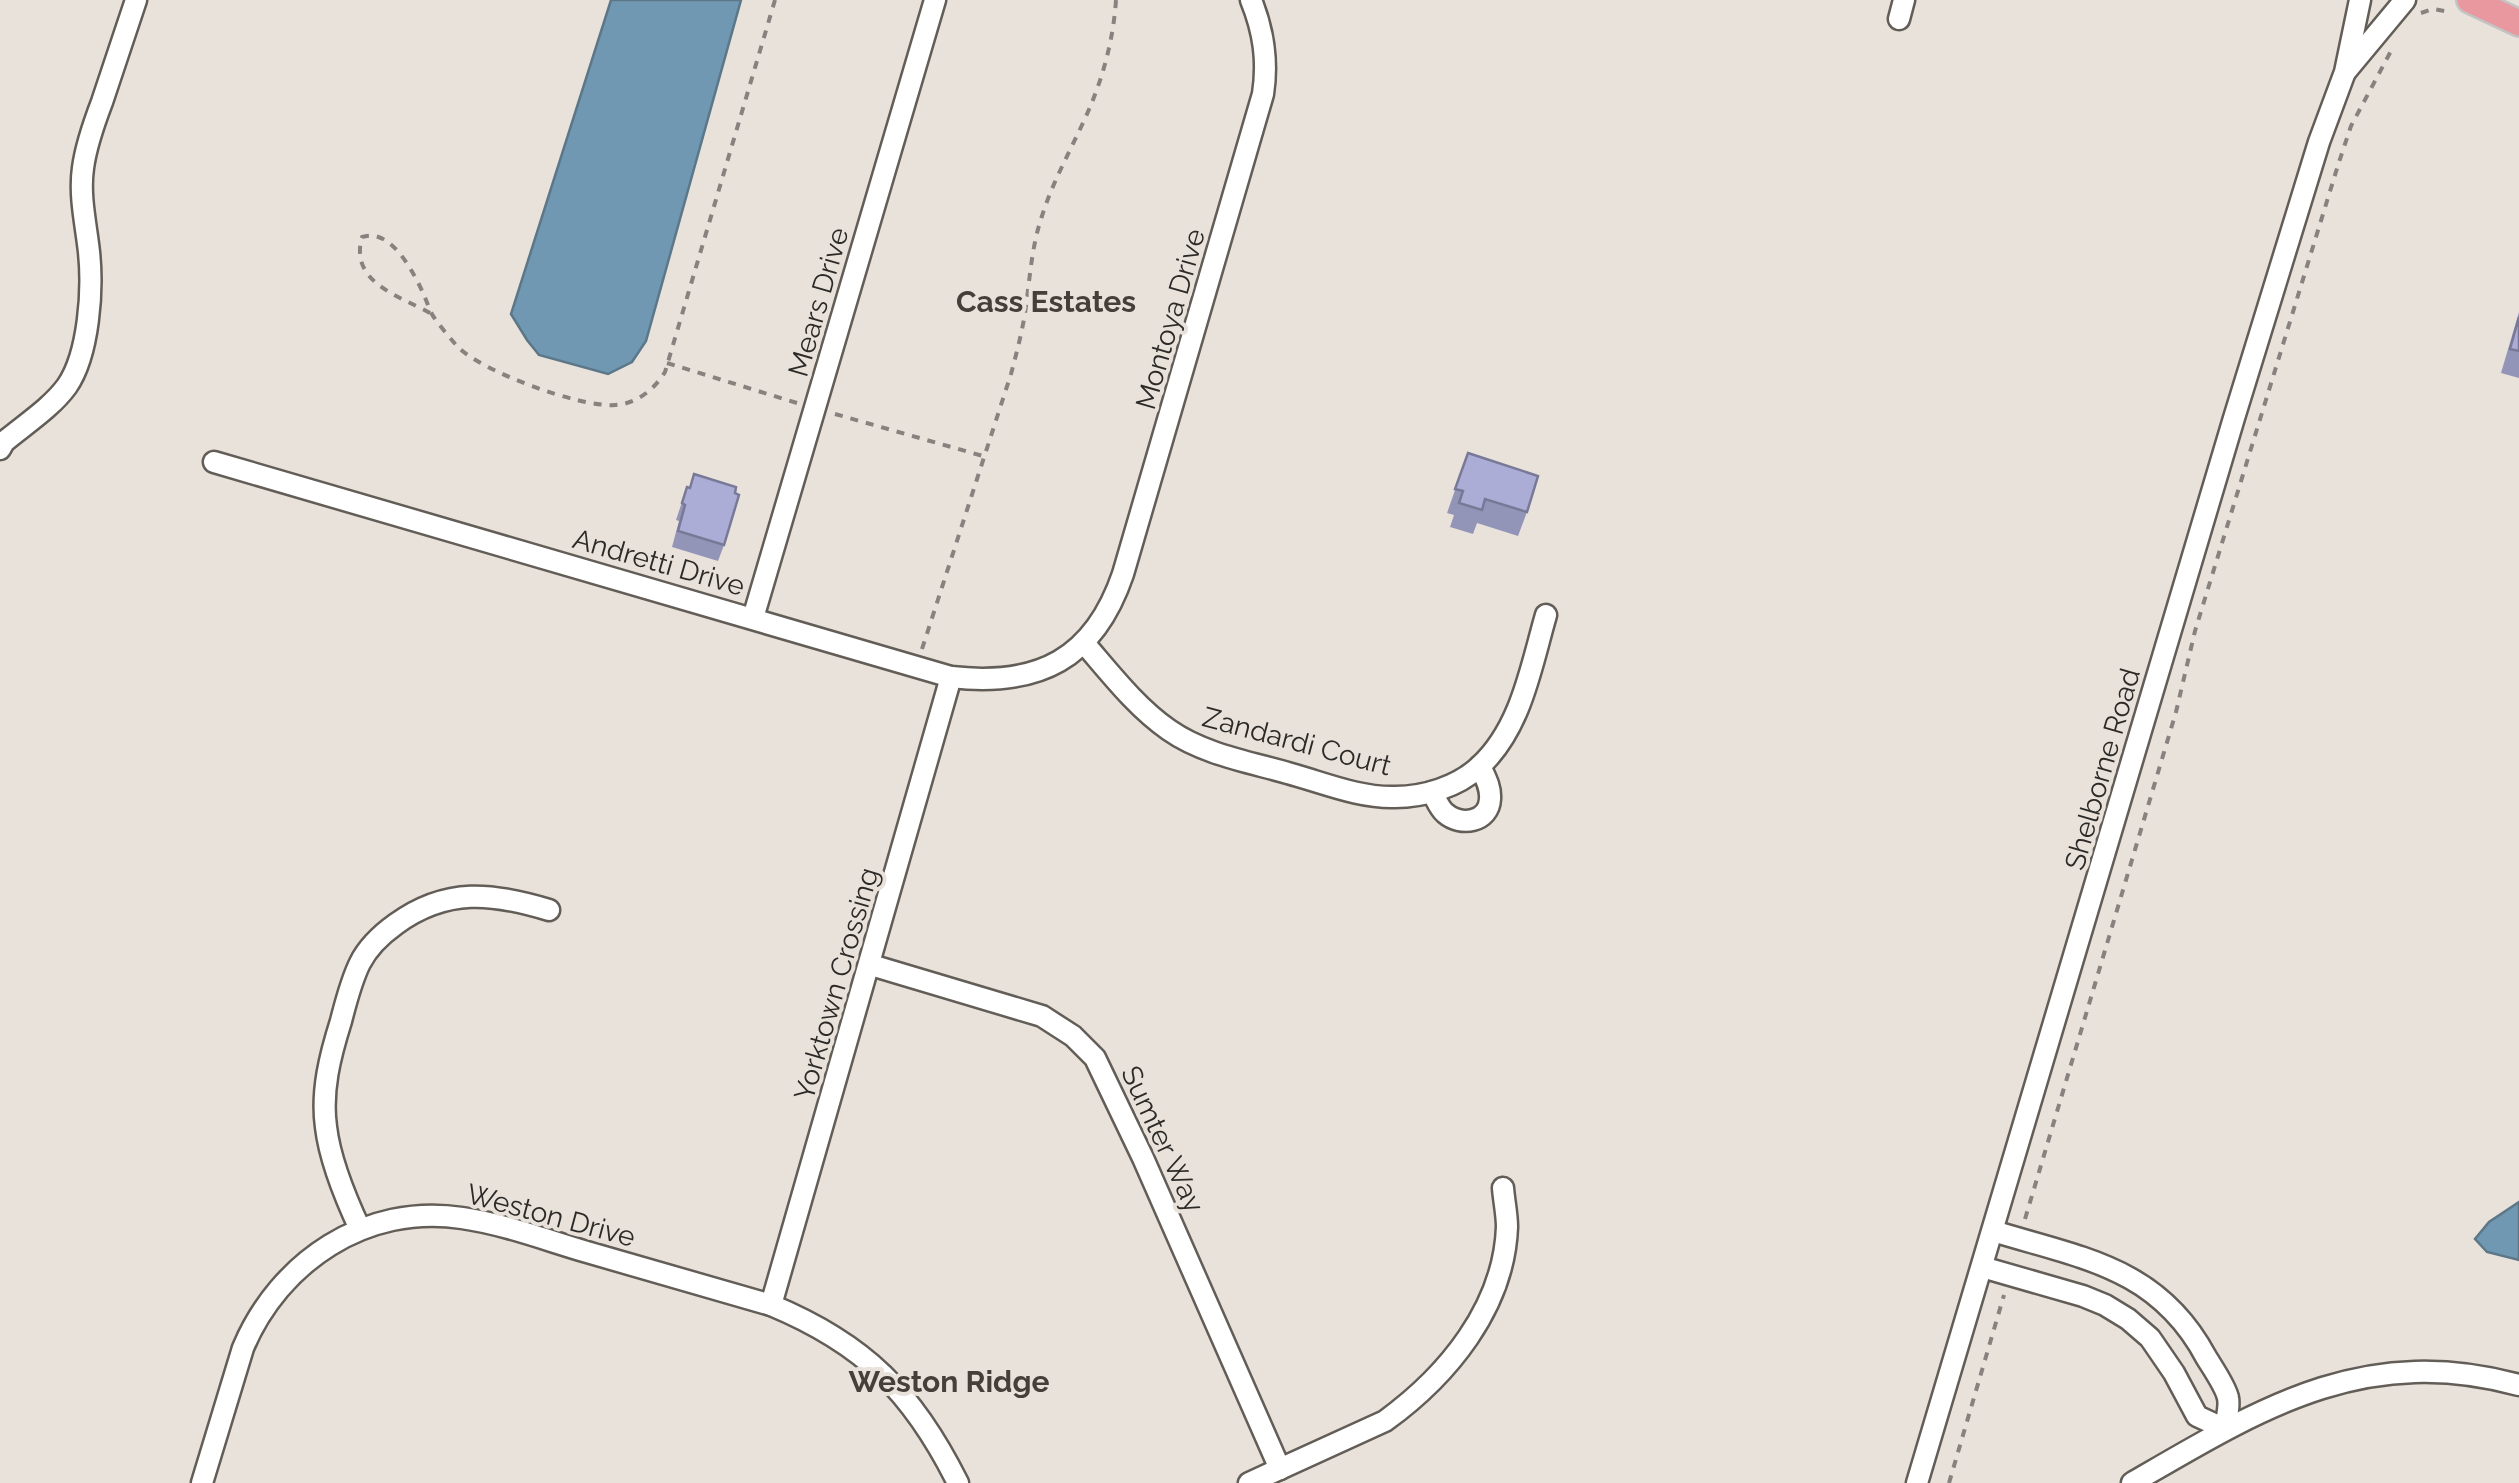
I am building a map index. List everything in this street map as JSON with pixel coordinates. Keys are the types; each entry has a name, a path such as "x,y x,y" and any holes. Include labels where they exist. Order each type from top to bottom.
{"main road":[{"path":"2466,8 2519,22"}],"street":[{"path":"0,449 57,398 68,385 77,362 90,288 83,167 136,0"},
{"name":"Mears Drive","path":"753,618 935,0"},
{"name":"Montoya Drive","path":"1084,643 1110,608 1123,574 1263,94 1266,60 1262,31 1251,0"},
{"name":"Shelborne Road","path":"1917,1483 2256,345 2319,142 2345,72 2360,0"},
{"name":"Shelborne Road","path":"2345,72 2411,8"},
{"name":"Andretti Drive","path":"214,462 952,677 982,680 1022,676 1058,662 1084,643"},
{"name":"Zandardi Court","path":"1084,643 1151,715 1196,745 1359,793 1390,798 1432,792 1480,766 1502,740 1515,716 1546,615"},
{"name":"Yorktown Crossing","path":"771,1305 952,677"},
{"path":"1432,792 1447,815 1463,820 1480,818 1490,802 1489,787 1480,766"},
{"path":"360,1229 328,1140 324,1105 328,1064 360,962 385,932 416,910 437,901 501,897 550,910"},
{"name":"Sumter Way","path":"870,964 1042,1016 1073,1036 1095,1058 1280,1469"},
{"path":"1249,1483 1385,1421 1422,1392 1460,1350 1488,1301 1501,1264 1507,1225 1503,1188"},
{"name":"Weston Drive","path":"202,1483 243,1348 262,1310 290,1276 326,1246 360,1229 410,1217 459,1217 771,1305 805,1320 834,1337 893,1383 930,1431 958,1483"},
{"path":"1992,1232 2126,1274 2169,1306 2199,1343 2228,1398 2225,1429"},
{"path":"1982,1267 2083,1296 2128,1319 2150,1338 2198,1416 2225,1429"},
{"path":"2132,1483 2225,1429 2301,1394 2347,1380 2442,1372 2519,1384"}],"path":[{"path":"430,312 372,280 361,254 362,236 376,235 395,248 417,281 430,312 468,357 486,367 592,404 613,406 651,389 664,372 775,0"},
{"path":"917,666 1012,374 1042,215 1101,76 1112,37 1116,0"},
{"path":"2411,8 2422,12 2466,8"},
{"path":"2019,1240 2171,730 2195,631 2339,162 2351,126 2392,50"},
{"path":"1949,1483 2010,1275"}],"water":[{"path":"611,0 741,0 646,341 632,362 608,374 539,355 511,314"},
{"path":"2519,1202 2519,1260 2487,1252 2475,1239 2489,1222"}],"building":[{"path":"2519,317 2519,351 2510,349"},
{"path":"1468,453 1538,476 1527,512 1485,499 1482,510 1459,503 1463,491 1455,489"},
{"path":"694,474 736,487 735,493 739,495 724,545 678,531 685,505 682,503"}],"district":[{"name":"Cass Estates","path":"1046,302"},
{"name":"Weston Ridge","path":"949,1382"}]}
